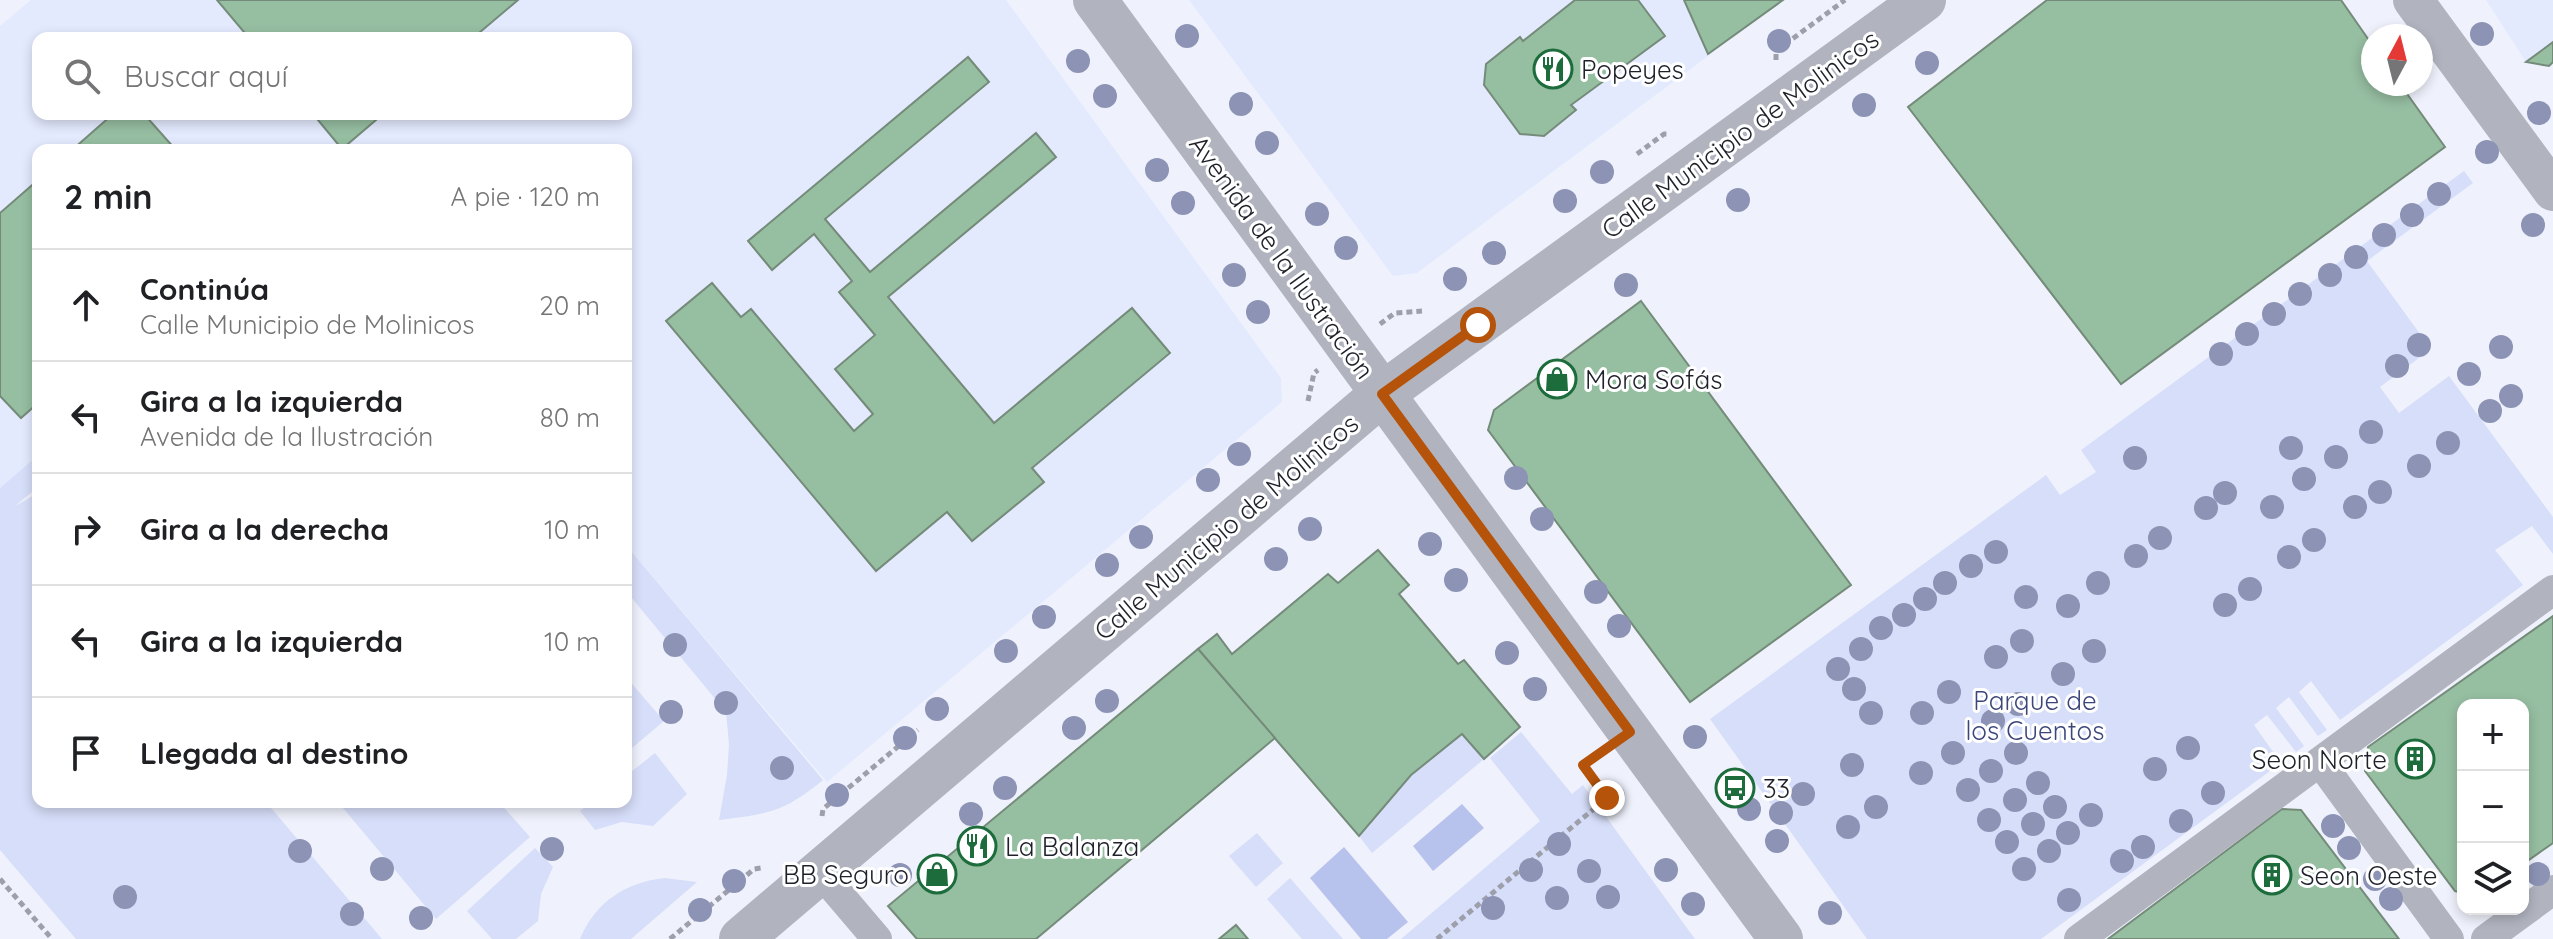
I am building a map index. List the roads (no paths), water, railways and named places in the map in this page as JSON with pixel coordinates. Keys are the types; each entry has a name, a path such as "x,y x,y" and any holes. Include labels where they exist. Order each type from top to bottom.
{"street":[{"name":"Avenida de la Ilustración","path":"1095,0 1781,939"},
{"name":"Calle Municipio de Molinicos","path":"741,939 1382,394 1924,0"},
{"path":"2413,0 2553,191"},
{"path":"2079,939 2553,590"},
{"path":"2320,762 2449,939"},
{"path":"820,872 877,939"},
{"path":"2486,939 2553,890"}],"place":[{"name":"Popeyes","path":"1553,69"},
{"name":"Mora Sofás","path":"1557,379"},
{"name":"Seon Norte","path":"2415,759"},
{"name":"33","path":"1735,788"},
{"name":"La Balanza","path":"977,846"},
{"name":"BB Seguro","path":"937,874"},
{"name":"Seon Oeste","path":"2272,875"}],"park label":[{"name":"Parque de los Cuentos","path":"2035,715"}]}
